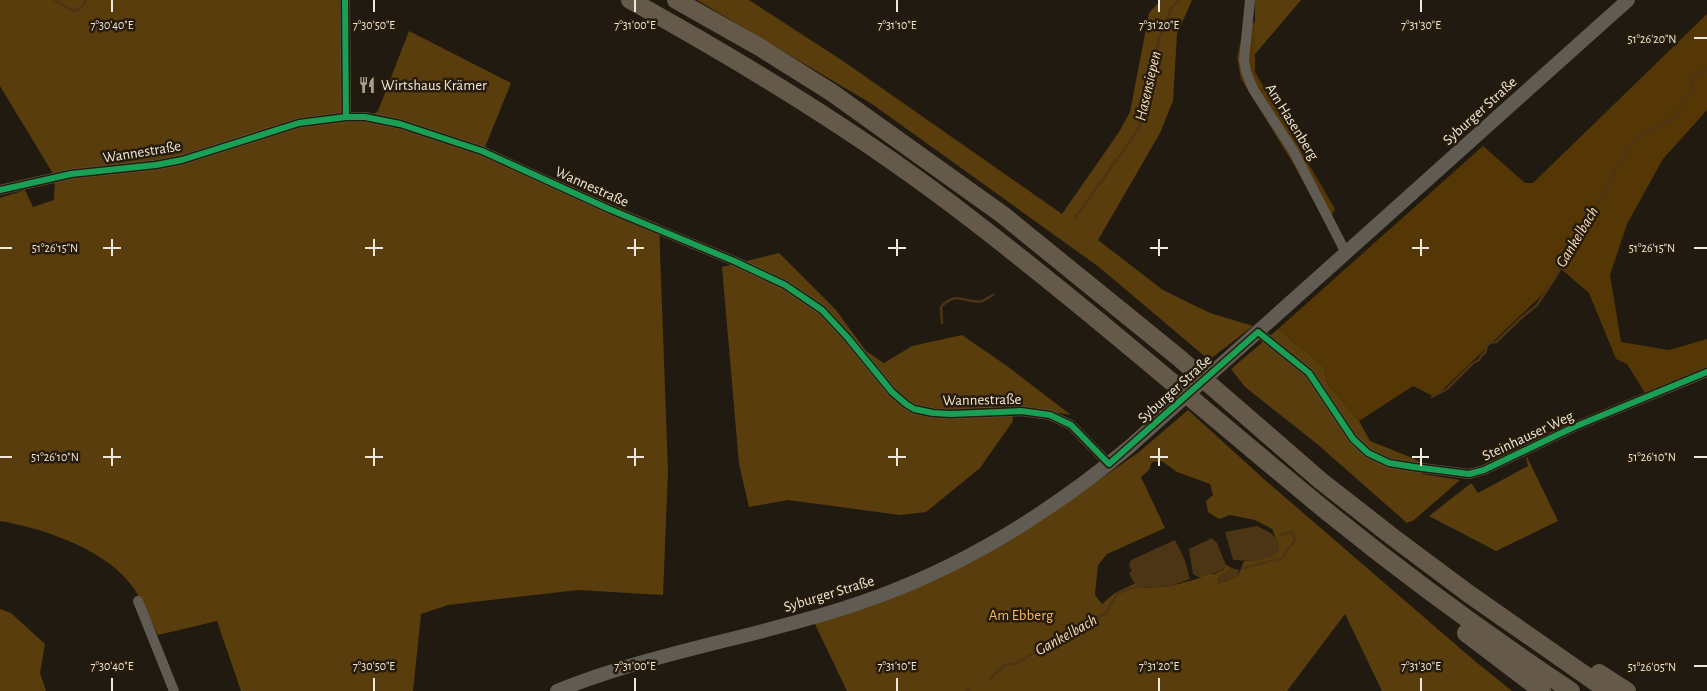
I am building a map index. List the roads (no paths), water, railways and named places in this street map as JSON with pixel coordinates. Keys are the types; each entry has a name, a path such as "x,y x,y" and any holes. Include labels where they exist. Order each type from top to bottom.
{"highway":[{"path":"630,0 711,44 805,101 892,160 961,211 1089,312 1327,512 1490,636 1571,691"},
{"path":"676,0 761,48 831,92 1003,215 1115,305 1321,481 1499,616 1608,691"},
{"path":"1242,412 1308,459 1393,528 1502,609 1627,691"},
{"path":"1437,596 1460,628 1542,691"}],"street":[{"path":"345,0 346,117"},
{"name":"Am Hasenberg","path":"1250,0 1244,60 1249,79 1294,152 1346,253"},
{"name":"Syburger Straße","path":"557,691 635,663 828,612 879,596 920,580 993,543 1034,518 1109,464 1150,429 1628,0"},
{"name":"Wannestraße","path":"0,190 71,174 156,165 182,160 299,123 346,117 365,117 400,124 482,151 609,209 734,261 785,285 827,314 892,392 914,409 951,414 1032,412 1058,418 1071,425 1109,464"},
{"name":"Steinhauser Weg","path":"1258,332 1309,373 1353,439 1368,453 1389,463 1469,474 1484,470 1574,427 1707,372"},
{"path":"138,602 174,691"}],"waterway":[{"path":"54,0 74,11 81,8 86,0"},
{"name":"Hasensiepen","path":"1075,218 1138,130 1150,94 1159,39 1170,10 1179,0"},
{"name":"Gankelbach","path":"1432,397 1447,389 1473,363 1479,360 1485,353 1488,343 1496,342 1537,305 1555,278 1636,139 1676,116 1684,99 1693,90 1694,78 1707,68"},
{"name":"Hasensiepen","path":"942,323 941,307 952,299 957,298 976,302 993,295"},
{"name":"Gankelbach","path":"1243,568 1282,558 1295,540 1292,532 1280,535"},
{"name":"Gankelbach","path":"990,679 1003,666 1019,662 1080,626 1105,614 1118,593 1138,586"}],"place":[{"name":"Wirtshaus Krämer","path":"367,85"}],"park label":[{"name":"Am Ebberg","path":"1021,615"}]}
